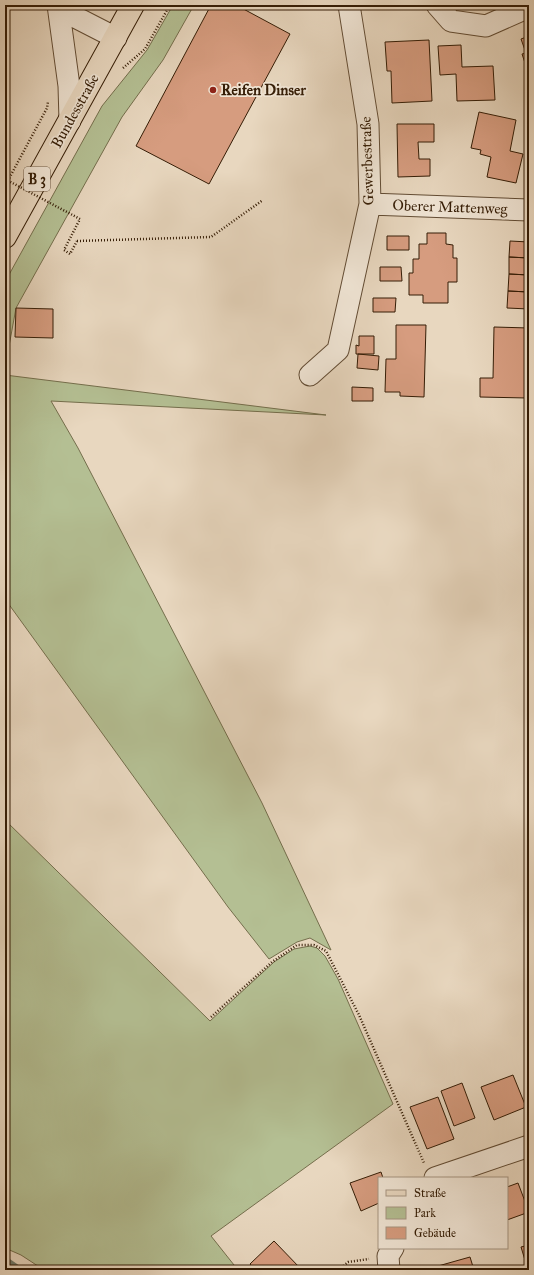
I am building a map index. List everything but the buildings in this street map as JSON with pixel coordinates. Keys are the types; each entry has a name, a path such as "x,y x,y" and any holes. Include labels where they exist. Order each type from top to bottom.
{"main road":[{"name":"Bundesstraße","path":"5,237 133,5"}],"street":[{"path":"58,5 69,86 70,120"},
{"path":"63,5 75,17 116,38"},
{"name":"Gewerbestraße","path":"310,375 338,350 370,204 368,124 350,5"},
{"path":"437,5 451,20 486,26 529,7"},
{"name":"Oberer Mattenweg","path":"370,204 529,210"},
{"path":"430,1171 529,1146"}],"path":[{"path":"5,186 47,108 48,101"},
{"path":"5,179 80,219 64,250 70,254 77,241 211,237 263,200"},
{"path":"211,1017 272,962 297,945 314,945 326,951 359,1015 430,1171"},
{"path":"339,1270 348,1262 390,1258"}],"green space":[{"path":"173,5 194,5 163,60 122,117 16,308 5,368 5,282 102,106 147,50"},
{"path":"5,375 326,415 51,401 78,448 262,803 331,950 310,938 297,942 269,959 228,907 5,599"},
{"path":"5,820 210,1021 274,962 294,949 310,946 317,948 325,956 338,979 393,1104 211,1236 238,1270 44,1270 21,1255 5,1248"}],"waterway":[{"path":"5,1259 21,1270"}],"place":[{"name":"Reifen Dinser","path":"213,90"}]}
